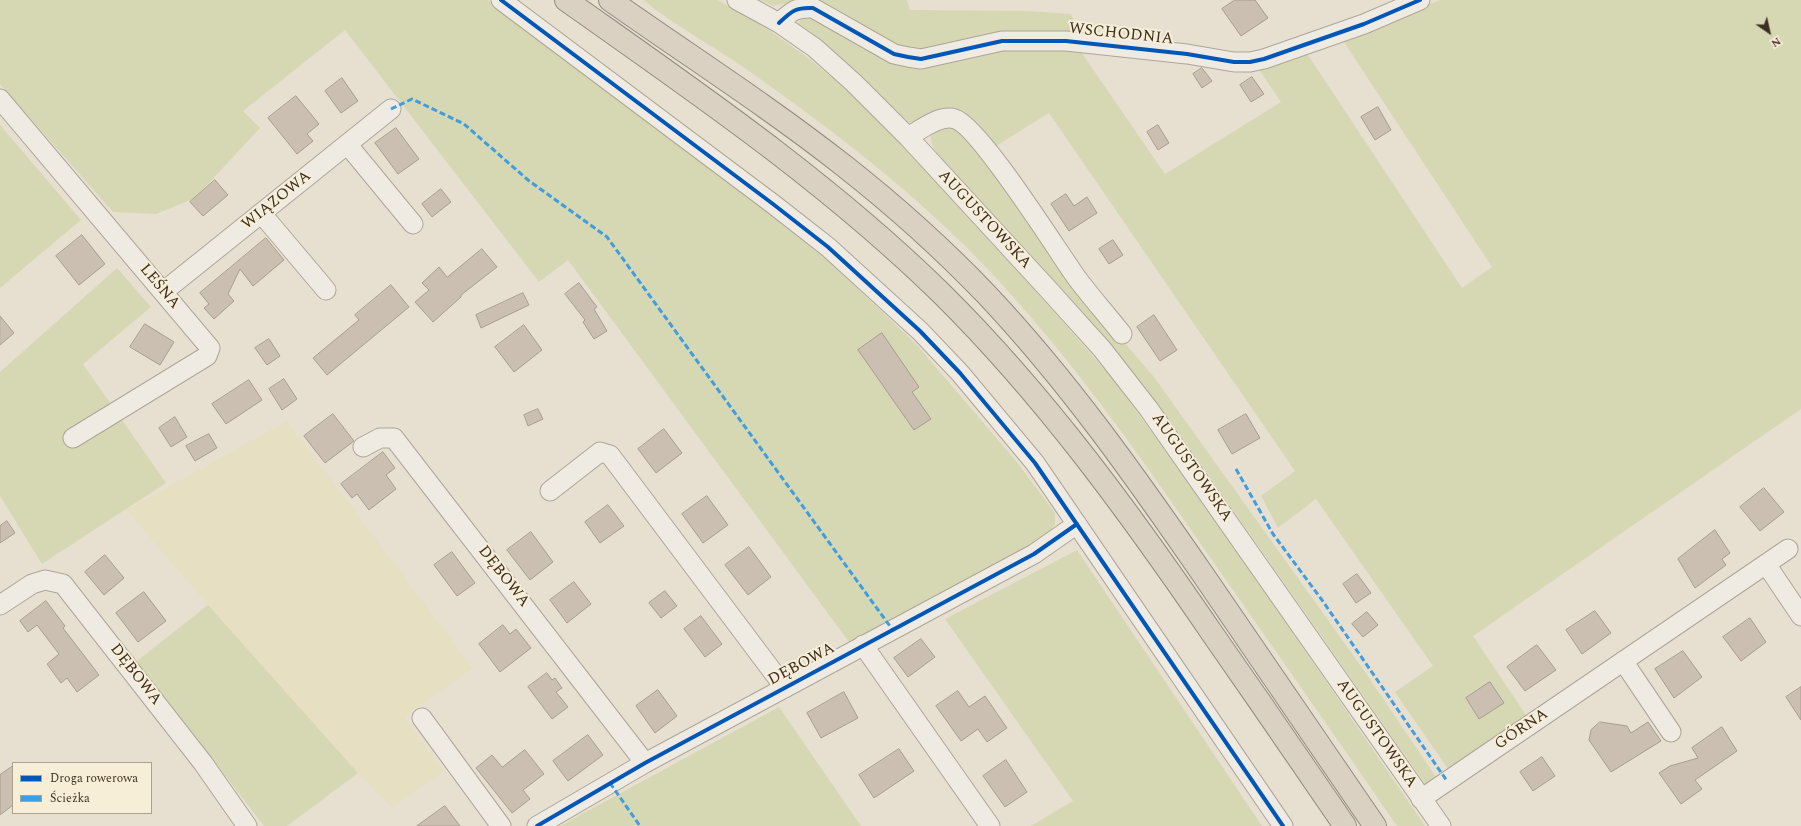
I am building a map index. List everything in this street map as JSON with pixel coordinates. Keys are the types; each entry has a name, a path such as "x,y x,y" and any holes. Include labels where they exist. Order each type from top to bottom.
{"highway":[{"path":"566,0 706,99 800,169 867,224 941,293 975,328 1041,402 1114,493 1178,583 1345,826"},
{"path":"610,0 764,106 844,166 905,216 952,260 1015,326 1061,379 1156,506 1376,826"}],"street":[{"path":"501,0 828,247 925,337 960,373 1035,463 1283,826"},
{"path":"628,0 637,9 649,28"},
{"name":"AUGUSTOWSKA","path":"737,0 779,24 815,48 854,83 908,137 1102,349 1148,408 1441,826"},
{"name":"WSCHODNIA","path":"779,24 794,10 813,8 894,54 921,59 1002,41 1066,41 1187,54 1234,62 1250,62 1264,59 1364,24 1420,0"},
{"name":"LEŚNA","path":"0,99 210,348 207,356 73,438"},
{"name":"WIĄZOWA","path":"163,292 390,109"},
{"path":"908,137 947,118 955,119 969,128 1001,168 1077,278 1122,334"},
{"path":"348,144 413,224"},
{"path":"261,213 326,290"},
{"name":"DĘBOWA","path":"364,447 380,438 394,438 645,763"},
{"path":"550,491 600,452 610,455 785,688"},
{"name":"DĘBOWA","path":"537,826 645,763 1034,554 1077,524"},
{"name":"GÓRNA","path":"1422,798 1788,549"},
{"path":"1766,564 1801,616"},
{"name":"DĘBOWA","path":"0,605 32,584 45,580 63,584 203,762 247,826"},
{"path":"863,646 990,826"},
{"path":"1623,661 1671,732"},
{"path":"422,718 502,826"}],"shaded area":[{"path":"287,421 473,668 405,717 444,771 392,808 358,773 208,605 126,510"}],"green space":[{"path":"0,0 488,0 633,112 812,245 917,345 1016,461 1055,513 1055,524 1047,537 849,642 568,260 539,282 345,30 243,111 260,128 195,198 156,214 113,212 0,84"},
{"path":"643,0 718,0 757,22 807,57 870,111 1005,256 1112,378 1206,506 1425,826 1397,826 1125,437 1064,357 998,280 939,221 863,156 756,76 670,20"},
{"path":"761,0 799,0 773,6"},
{"path":"809,0 907,0 910,10 1028,11 1071,14 1078,32 1002,34 929,50 904,49"},
{"path":"1440,0 1801,0 1801,409 1473,636 1526,715 1448,769 1395,692 1433,666 1316,499 1278,528 1261,496 1295,471 1049,113 996,146 975,121 960,112 917,122 908,122 866,81 798,24 803,16 811,15 882,56 1000,48 1079,49 1165,174 1281,102 1258,68 1306,52 1462,288 1492,267 1342,39 1380,26"},
{"path":"0,125 81,220 0,288"},
{"path":"944,127 954,127 966,135 1050,254 1078,289 1154,377 1363,669 1436,777 1425,784 1177,430 1117,353 1074,304 945,165 933,146 931,136 933,132 938,129"},
{"path":"117,268 151,307 83,364 166,483 42,564 0,496 0,372"},
{"path":"1077,550 1262,826 1031,826 1073,801 945,619"},
{"path":"208,605 358,773 287,826 264,826 137,661"},
{"path":"779,707 861,826 560,826"}],"building":[{"path":"1235,0 1255,0 1268,18 1241,36 1222,9"},
{"path":"1202,68 1212,81 1202,88 1193,74"},
{"path":"1252,77 1264,94 1251,102 1240,85"},
{"path":"342,78 358,101 341,113 325,91"},
{"path":"296,96 319,124 307,134 313,141 297,154 268,118"},
{"path":"1378,107 1391,130 1375,140 1361,117"},
{"path":"1158,125 1169,143 1158,150 1147,132"},
{"path":"396,128 419,159 398,174 375,143"},
{"path":"215,180 228,195 203,216 190,202"},
{"path":"441,189 451,202 432,217 422,204"},
{"path":"1066,194 1074,206 1087,197 1097,213 1069,231 1051,204"},
{"path":"82,235 105,264 79,285 56,256"},
{"path":"266,238 284,260 253,286 240,269 228,294 234,301 214,319 204,308 209,304 200,293"},
{"path":"1113,240 1123,255 1109,264 1099,249"},
{"path":"482,249 497,267 461,295 461,297 433,322 415,302 429,290 422,283 439,267 447,277"},
{"path":"579,283 597,307 594,309 607,331 594,339 583,322 585,320 565,294"},
{"path":"391,285 409,307 327,375 313,358 359,320 355,315"},
{"path":"523,293 529,305 481,328 476,315"},
{"path":"1154,315 1177,350 1160,361 1137,327"},
{"path":"0,316 14,333 0,345"},
{"path":"145,324 174,342 160,365 130,347"},
{"path":"524,325 542,350 514,372 495,347"},
{"path":"882,333 919,387 912,392 931,419 914,430 858,350"},
{"path":"269,339 280,356 267,365 255,348"},
{"path":"284,379 297,399 282,410 269,389"},
{"path":"249,380 262,400 226,424 212,404"},
{"path":"538,409 543,419 528,426 524,415"},
{"path":"333,414 354,441 325,463 304,436"},
{"path":"1246,414 1260,438 1232,454 1218,430"},
{"path":"175,417 187,437 171,447 159,428"},
{"path":"664,429 682,453 656,473 638,449"},
{"path":"209,434 217,448 195,461 186,446"},
{"path":"383,452 395,468 386,475 396,489 369,510 357,494 352,498 341,484"},
{"path":"1764,488 1784,512 1760,531 1740,507"},
{"path":"707,496 728,525 703,543 682,514"},
{"path":"608,505 624,526 600,543 585,522"},
{"path":"7,521 15,533 0,543 0,526"},
{"path":"1715,530 1730,553 1722,559 1726,565 1695,588 1678,559"},
{"path":"531,532 553,562 530,580 507,550"},
{"path":"749,547 771,577 748,595 725,565"},
{"path":"452,552 475,583 457,596 434,565"},
{"path":"105,555 124,578 104,595 85,572"},
{"path":"1357,574 1371,593 1356,603 1343,584"},
{"path":"574,582 591,604 567,623 550,600"},
{"path":"665,591 677,606 661,618 649,603"},
{"path":"144,592 166,621 138,642 116,613"},
{"path":"46,601 65,626 63,628 99,675 77,692 67,678 61,683 47,664 59,654 37,625 28,632 20,621"},
{"path":"1595,611 1611,633 1582,654 1566,630"},
{"path":"1367,612 1378,625 1363,637 1352,624"},
{"path":"701,616 722,644 705,657 684,629"},
{"path":"1750,618 1766,642 1741,661 1723,637"},
{"path":"503,625 510,634 516,629 531,648 500,672 479,644"},
{"path":"921,639 935,657 908,677 894,658"},
{"path":"1537,645 1556,670 1525,691 1507,667"},
{"path":"1683,651 1702,677 1674,698 1655,669"},
{"path":"547,673 552,680 555,678 562,688 556,692 568,707 552,719 528,687"},
{"path":"1490,682 1504,703 1479,719 1466,698"},
{"path":"1801,687 1801,720 1786,697"},
{"path":"658,690 677,716 655,733 636,706"},
{"path":"958,691 969,707 985,696 1007,728 987,742 978,729 961,741 936,706"},
{"path":"844,692 858,718 821,738 807,713"},
{"path":"1600,722 1627,726 1631,733 1648,722 1661,741 1611,772 1589,740 1591,730"},
{"path":"1722,727 1737,751 1695,780 1702,789 1681,804 1659,773 1670,766 1698,758 1692,748"},
{"path":"588,735 603,755 568,781 553,761"},
{"path":"899,749 914,771 874,798 859,775"},
{"path":"525,750 544,774 523,790 530,799 512,813 476,768 492,755 502,767"},
{"path":"1542,757 1555,776 1533,791 1520,772"},
{"path":"1006,760 1027,792 1005,807 983,776"},
{"path":"12,767 12,806 0,815 0,775"},
{"path":"445,806 460,826 417,826"}],"marked path":[{"path":"391,109 412,99 464,124 528,180 607,237 892,629"},
{"path":"1236,469 1273,534 1322,600 1447,781"},
{"path":"610,783 640,826"}],"cycle path":[{"path":"501,0 828,247 920,331 960,373 1035,463 1283,826"},
{"path":"779,23 797,9 813,8 894,54 921,59 1002,41 1066,41 1187,54 1234,62 1250,62 1264,59 1364,24 1420,0"},
{"path":"537,826 645,763 1034,554 1077,524"}]}
